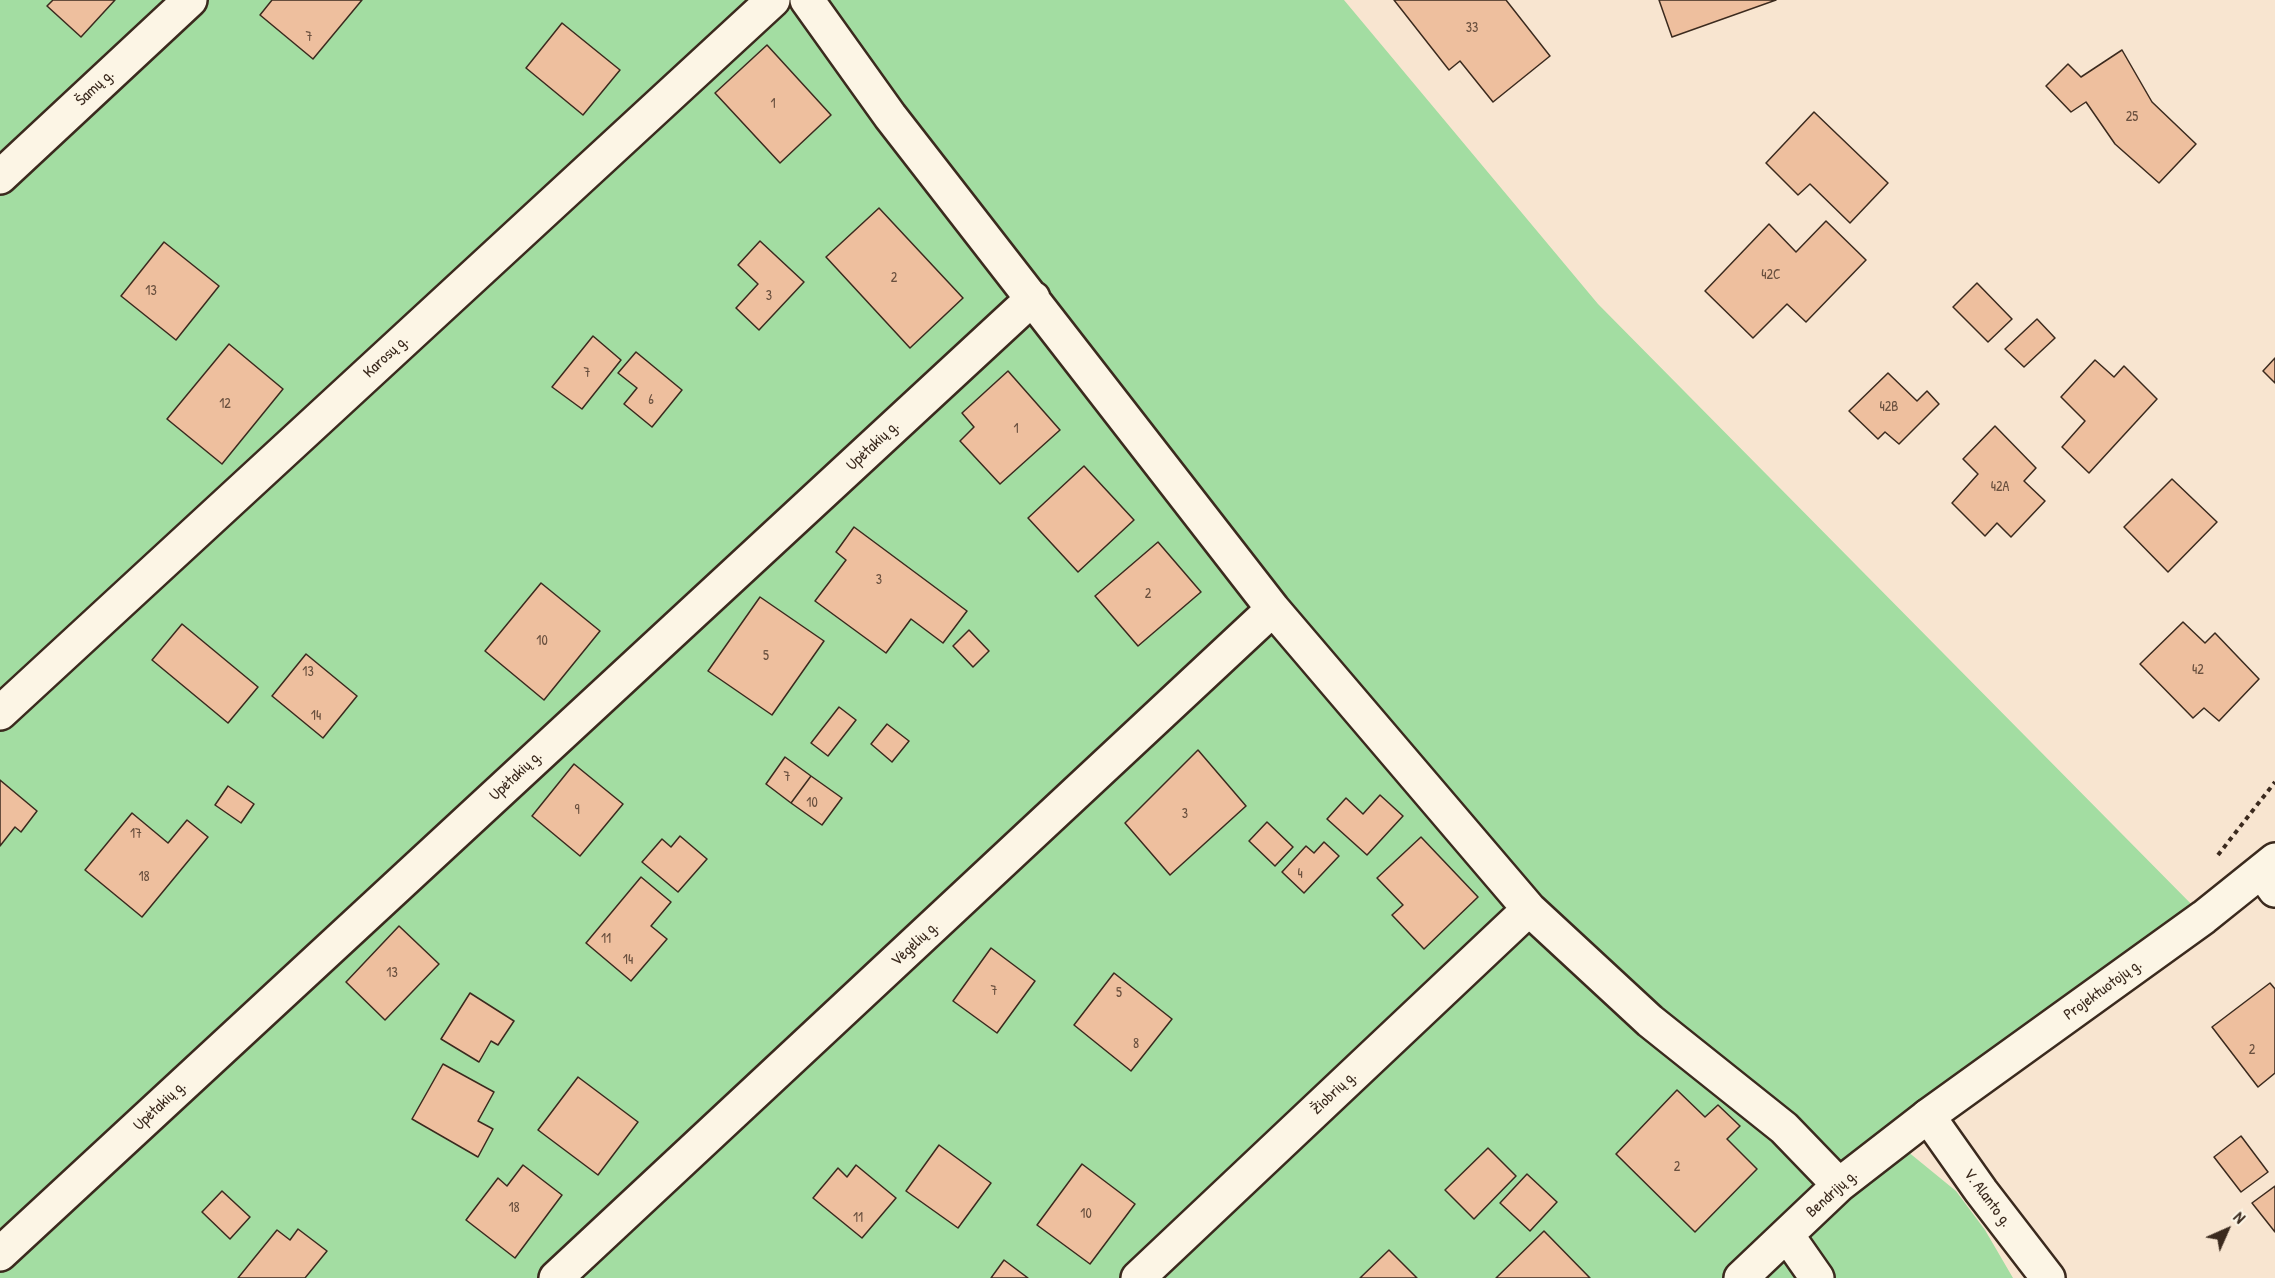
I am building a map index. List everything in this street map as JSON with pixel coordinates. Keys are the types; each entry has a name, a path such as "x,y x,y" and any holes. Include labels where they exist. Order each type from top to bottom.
{"street":[{"name":"Šamų g.","path":"0,177 190,0"},
{"name":"Karosų g.","path":"0,713 773,0"},
{"path":"807,0 890,116 1273,609 1529,909 1650,1021 1784,1128 1839,1185"},
{"name":"Upėtakių g.","path":"0,1254 1033,298"},
{"name":"Vėgėlių g.","path":"556,1278 1273,609"},
{"name":"Projektuotojų g.","path":"1928,1116 2204,917 2271,874"},
{"name":"Žiobrių g.","path":"1138,1278 1529,909"},
{"name":"Bendrijų g.","path":"1742,1278 1839,1185 1928,1116"},
{"name":"V. Alanto g.","path":"1928,1116 1981,1191 2048,1278"},
{"path":"1787,1235 1817,1278"}],"green space":[{"path":"0,0 1344,0 1598,304 2204,917 1896,1142 1956,1191 1985,1230 2013,1278 0,1278"}],"building":[{"path":"53,0 115,0 81,37 47,6"},
{"path":"272,0 362,0 313,59 260,15"},
{"path":"1394,0 1506,0 1550,56 1493,102 1460,61 1449,70"},
{"path":"1659,0 1776,0 1672,37"},
{"path":"562,23 620,70 583,115 526,68"},
{"path":"767,45 831,115 780,163 715,93"},
{"path":"2122,50 2152,102 2196,144 2159,183 2115,144 2086,102 2071,112 2046,86 2068,64 2081,77"},
{"path":"1814,112 1888,183 1850,223 1810,184 1798,195 1766,163"},
{"path":"879,208 963,298 910,348 826,257"},
{"path":"1826,221 1866,260 1806,322 1787,304 1753,338 1705,291 1769,224 1796,252"},
{"path":"760,241 804,282 759,330 736,308 758,284 738,265"},
{"path":"164,242 219,286 176,340 121,296"},
{"path":"1977,283 2012,319 1988,342 1953,307"},
{"path":"2037,319 2055,338 2024,367 2005,349"},
{"path":"593,336 621,360 582,409 552,387"},
{"path":"229,344 283,389 222,464 167,419"},
{"path":"636,352 682,390 652,427 624,404 637,388 618,373"},
{"path":"2275,358 2275,383 2263,371"},
{"path":"2095,360 2114,377 2124,366 2157,399 2089,473 2062,447 2085,421 2061,397"},
{"path":"1008,371 1060,430 1000,484 960,441 974,427 962,413"},
{"path":"1888,373 1917,401 1927,391 1939,404 1899,444 1885,432 1878,439 1849,411"},
{"path":"1995,426 2036,468 2024,481 2045,501 2011,537 1997,523 1985,536 1952,503 1978,474 1963,459"},
{"path":"1084,466 1134,520 1078,572 1028,518"},
{"path":"2172,479 2217,522 2168,572 2124,527"},
{"path":"854,527 967,611 943,643 911,619 886,653 815,601 846,560 836,552"},
{"path":"1158,542 1201,592 1138,646 1095,596"},
{"path":"541,583 600,631 544,700 485,651"},
{"path":"760,597 824,641 772,715 708,671"},
{"path":"2183,622 2205,643 2215,633 2259,679 2219,721 2204,708 2193,718 2140,664"},
{"path":"182,624 258,687 228,723 152,660"},
{"path":"969,630 989,651 973,667 953,646"},
{"path":"306,654 357,696 323,738 272,696"},
{"path":"839,707 856,720 828,756 811,743"},
{"path":"887,724 909,741 892,762 871,744"},
{"path":"1198,750 1246,806 1170,875 1125,823"},
{"path":"785,757 811,776 791,803 766,784"},
{"path":"574,764 623,804 580,856 532,816"},
{"path":"811,776 842,798 822,825 791,803"},
{"path":"0,780 37,811 21,832 15,827 0,846"},
{"path":"228,786 254,804 241,823 215,805"},
{"path":"1380,795 1403,816 1367,855 1327,819 1346,798 1363,814"},
{"path":"132,813 168,843 187,820 208,837 142,917 85,870"},
{"path":"1267,822 1293,847 1275,866 1249,841"},
{"path":"680,836 707,859 678,892 642,862 662,839 671,847"},
{"path":"1421,837 1478,897 1424,949 1392,915 1403,905 1377,878"},
{"path":"1324,842 1339,856 1304,893 1282,872 1306,846 1314,853"},
{"path":"641,877 671,902 651,926 667,939 631,981 586,943"},
{"path":"399,926 439,964 385,1020 346,982"},
{"path":"991,948 1035,981 997,1033 953,1001"},
{"path":"1114,973 1172,1019 1131,1071 1074,1025"},
{"path":"2270,983 2275,989 2275,1073 2258,1087 2212,1027"},
{"path":"470,993 514,1021 498,1045 491,1041 479,1062 441,1039"},
{"path":"443,1064 494,1092 478,1121 493,1129 478,1157 412,1119"},
{"path":"578,1077 638,1122 598,1175 538,1130"},
{"path":"1677,1090 1705,1117 1718,1105 1740,1126 1727,1139 1757,1169 1695,1232 1616,1154"},
{"path":"2241,1136 2268,1172 2241,1192 2214,1157"},
{"path":"939,1145 991,1183 958,1228 906,1191"},
{"path":"1488,1148 1516,1176 1474,1219 1445,1190"},
{"path":"1082,1164 1135,1204 1090,1264 1037,1225"},
{"path":"523,1165 562,1195 515,1258 466,1220 498,1178 507,1186"},
{"path":"856,1165 896,1198 862,1238 813,1198 838,1168 847,1177"},
{"path":"1527,1174 1557,1202 1530,1231 1500,1203"},
{"path":"2275,1186 2275,1232 2252,1203"},
{"path":"222,1191 250,1217 230,1239 202,1212"},
{"path":"298,1229 327,1251 305,1278 238,1278 277,1230 290,1240"},
{"path":"1544,1231 1590,1278 1496,1278"},
{"path":"1389,1250 1417,1278 1360,1278"},
{"path":"1004,1260 1028,1278 991,1278"}]}
